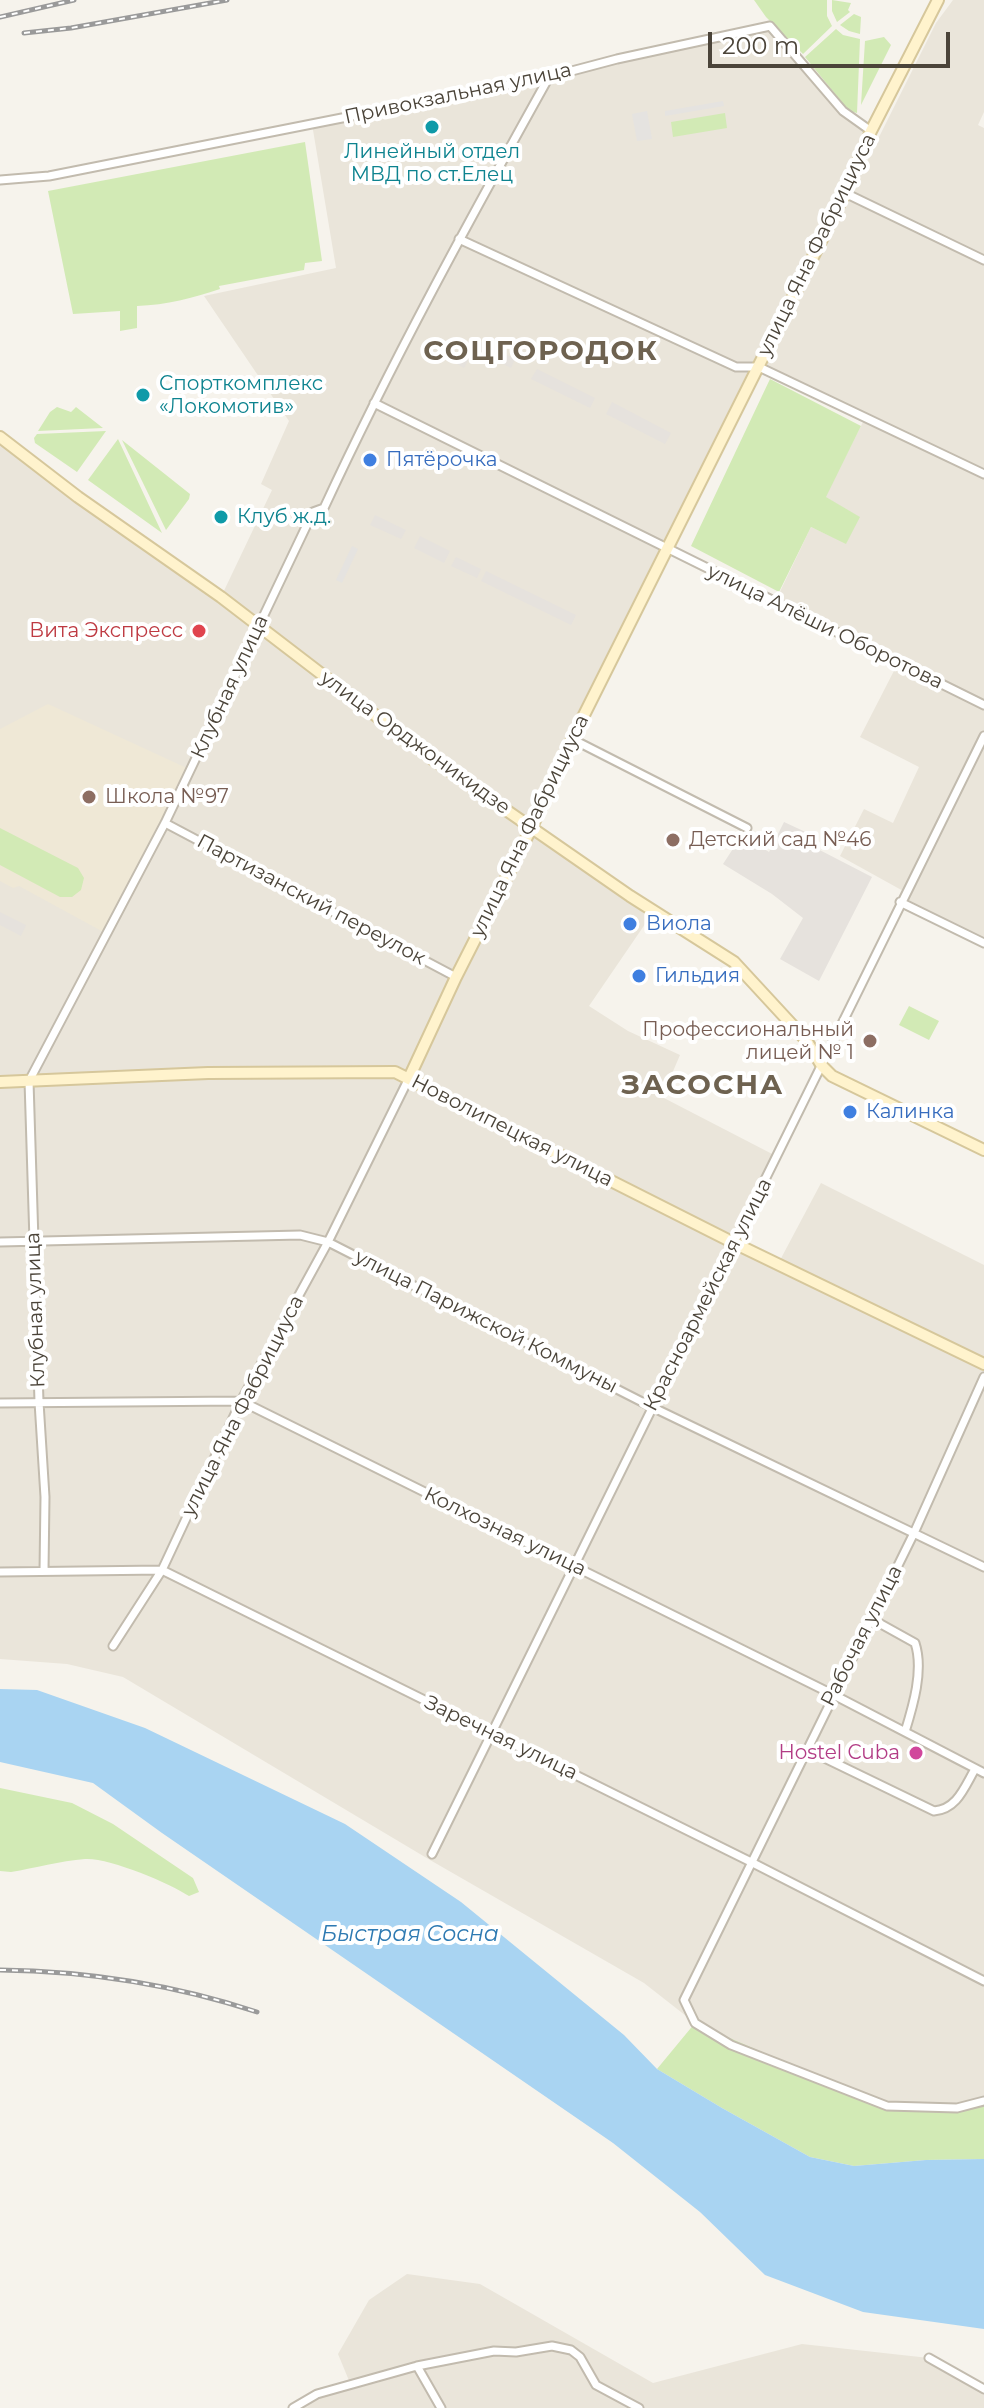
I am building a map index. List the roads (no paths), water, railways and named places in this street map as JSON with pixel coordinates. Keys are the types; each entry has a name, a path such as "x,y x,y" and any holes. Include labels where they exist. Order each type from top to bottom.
{"street":[{"name":"улица Яна Фабрициуса","path":"113,1646 162,1570 241,1401 328,1242 572,739 759,367 845,193 871,131 938,0"},
{"name":"Привокзальная улица","path":"0,180 49,176 549,77 770,26 843,111 871,131"},
{"name":"Клубная улица","path":"44,1571 45,1497 29,1081 165,823 313,512 324,508 374,403 459,239 549,77"},
{"path":"845,193 984,260"},
{"path":"459,239 736,367 759,367 984,474"},
{"name":"улица Алёши Оборотова","path":"374,403 984,705"},
{"name":"улица Орджоникидзе","path":"0,437 258,626 431,758 531,829 734,962 806,1040 822,1066 849,1085 984,1150"},
{"name":"Красноармейская улица","path":"432,1854 494,1735 652,1407 984,736"},
{"path":"572,739 747,828"},
{"name":"Партизанский переулок","path":"165,823 456,977"},
{"path":"900,902 984,943"},
{"name":"Новолипецкая улица","path":"0,1082 208,1073 395,1072 734,1243 984,1364"},
{"name":"улица Парижской Коммуны","path":"0,1242 300,1235 328,1242 652,1407 984,1567"},
{"name":"Рабочая улица","path":"984,1377 914,1533 832,1694 684,2000 695,2023 731,2045 887,2106 957,2108 984,2101"},
{"name":"Колхозная улица","path":"0,1403 241,1401 832,1694 984,1773"},
{"name":"Заречная улица","path":"0,1572 162,1570 984,1981"},
{"path":"870,1618 915,1643 918,1653 914,1704 905,1732"},
{"path":"806,1749 934,1811 946,1810 957,1800 975,1769"},
{"path":"293,2408 328,2390 417,2366 494,2351 516,2352 552,2346 571,2350 580,2357 596,2385 639,2408"},
{"path":"929,2358 984,2389"},
{"path":"417,2366 441,2408"}],"water":[{"name":"Быстрая Сосна","path":"0,1689 37,1690 145,1728 345,1824 461,1902 624,2035 657,2069 810,2157 854,2166 984,2159 984,2329 863,2312 765,2275 700,2212 613,2143 93,1783 0,1762"}],"railway":[{"path":"0,17 74,0"},
{"path":"24,33 71,28 227,0"},
{"path":"0,1970 65,1973 130,1981 194,1994 257,2012"}],"place":[{"name":"Линейный отдел МВД по ст.Елец","path":"432,127"},
{"name":"Спорткомплекс «Локомотив»","path":"143,395"},
{"name":"Пятёрочка","path":"370,460"},
{"name":"Клуб ж.д.","path":"221,517"},
{"name":"Вита Экспресс","path":"199,631"},
{"name":"Школа №97","path":"89,797"},
{"name":"Детский сад №46","path":"673,840"},
{"name":"Виола","path":"630,924"},
{"name":"Гильдия","path":"639,976"},
{"name":"Профессиональный лицей № 1","path":"870,1041"},
{"name":"Калинка","path":"850,1112"},
{"name":"Hostel Cuba","path":"916,1753"}],"district":[{"name":"СОЦГОРОДОК","path":"541,352"},
{"name":"ЗАСОСНА","path":"703,1086"}]}
